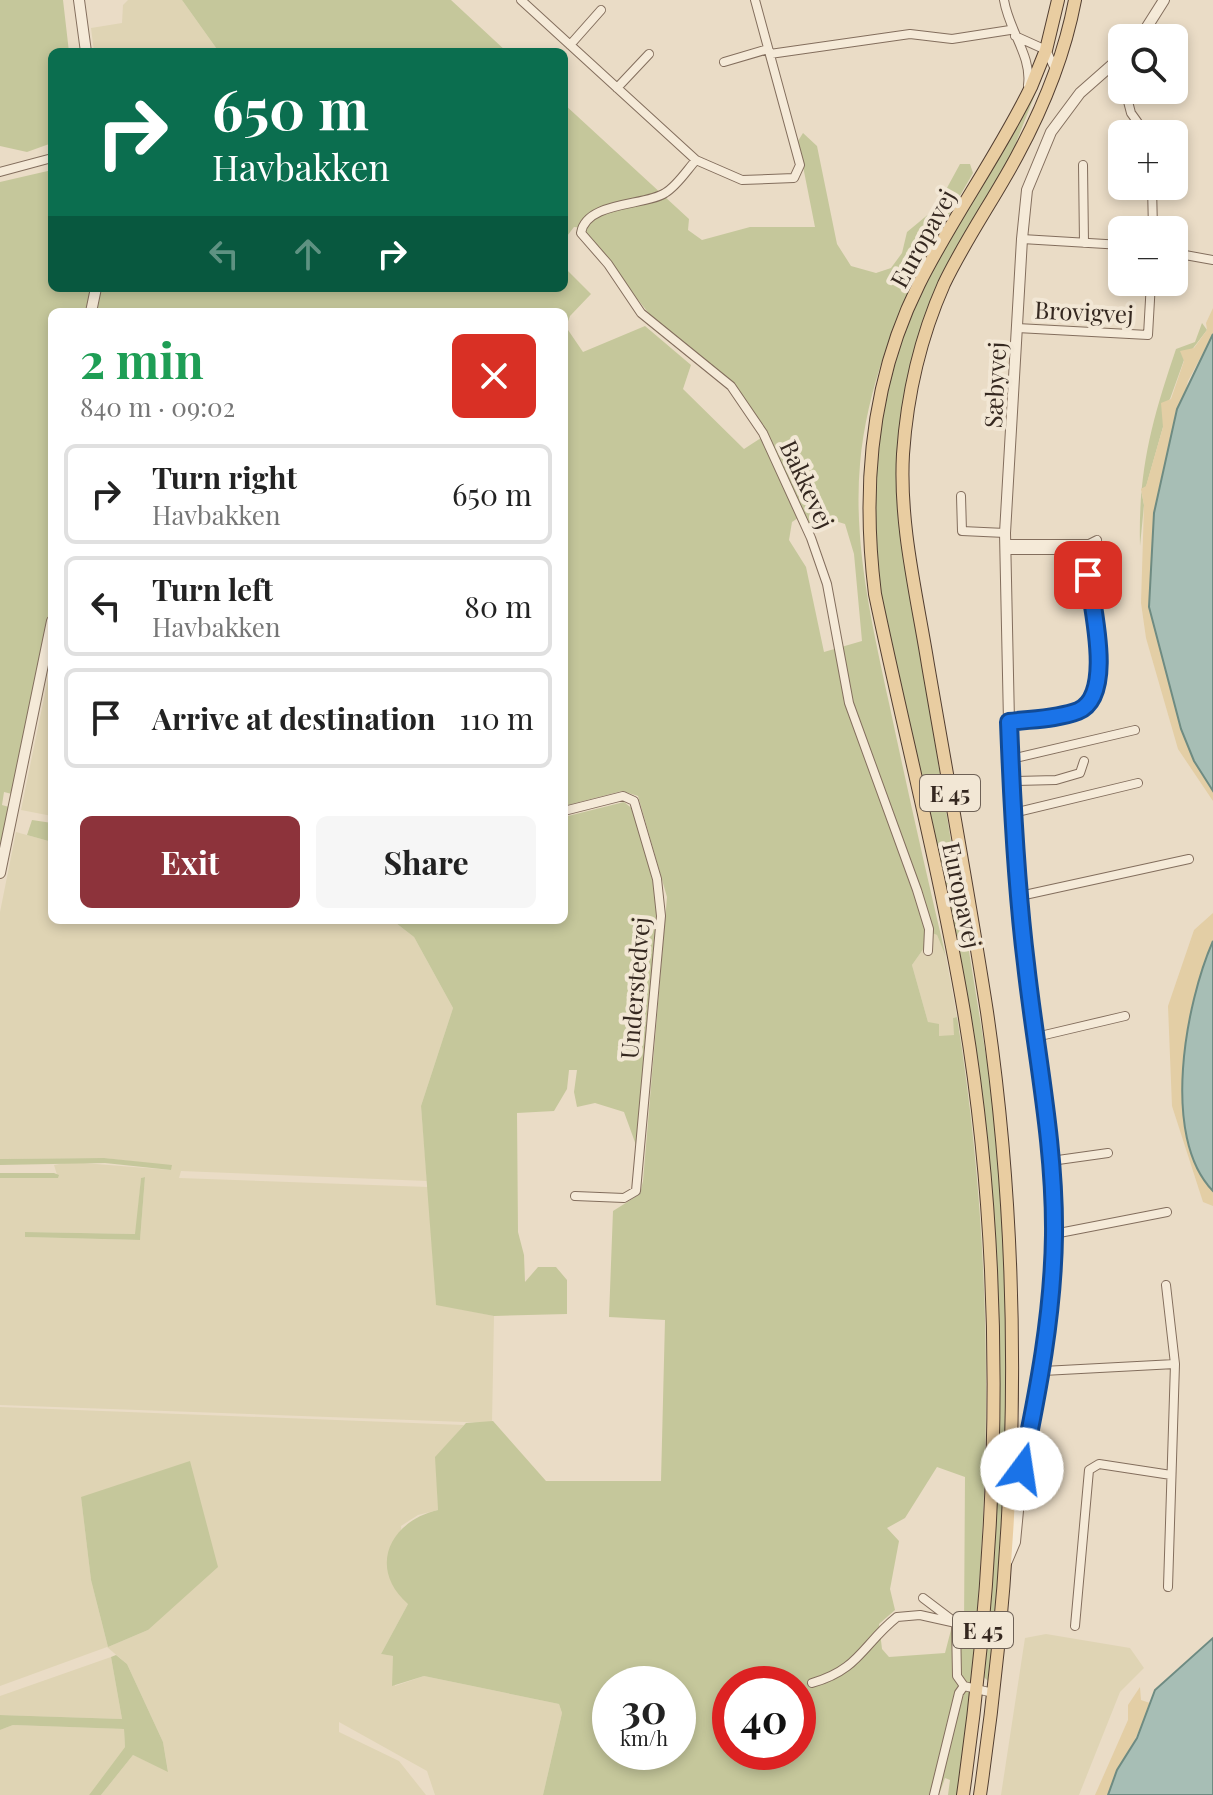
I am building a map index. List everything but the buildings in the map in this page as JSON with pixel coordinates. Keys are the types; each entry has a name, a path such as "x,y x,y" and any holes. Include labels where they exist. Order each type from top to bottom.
{"main road":[{"name":"Europavej","path":"963,1795 970,1688 993,1464 992,1297 978,1114 952,949 875,594 869,548 869,495 875,424 885,380 908,308 1051,57 1058,0"},
{"name":"Europavej","path":"980,1795 1006,1562 1013,1457 1013,1296 1000,1113 907,540 903,461 910,393 932,315 946,281 1019,153 1051,57 1075,0"}],"street":[{"path":"79,0 85,48"},
{"path":"521,0 696,160 742,180 794,178 799,171 755,0"},
{"path":"1004,0 1012,33 1029,68 1024,101"},
{"path":"1149,24 1164,0"},
{"path":"570,45 601,10"},
{"path":"724,62 769,52 910,34 952,39 1012,33 1051,57"},
{"path":"1019,45 1051,57"},
{"path":"617,88 649,54"},
{"name":"Sæbyvej","path":"1006,1562 1015,1542 1022,1469 1043,1371 1054,1234 1048,1107 1036,1037 1020,896 1009,722 1005,542 1022,239 1027,190 1051,132 1080,93 1108,68"},
{"path":"0,172 48,159"},
{"name":"Bakkevej","path":"696,160 665,193 617,205 586,222 581,233 608,264 641,313 731,386 763,433 811,538 827,584 849,703 917,890 929,929 928,951"},
{"path":"1083,165 1084,243"},
{"path":"1022,239 1108,244"},
{"path":"1188,256 1213,260"},
{"name":"Brovigvej","path":"1017,328 1148,335 1150,296"},
{"path":"961,496 962,531 1005,542 1085,550 1100,676 1094,697 1079,710 1009,722"},
{"path":"1005,542 1089,544 1097,540"},
{"path":"0,873 48,640"},
{"path":"1011,759 1135,730"},
{"path":"1012,781 1056,780 1080,773 1084,761"},
{"path":"1013,813 1138,783"},
{"name":"Understedvej","path":"568,810 623,796 634,801 657,879 661,916 636,1191 624,1198 575,1196"},
{"path":"1020,896 1189,859"},
{"path":"1036,1037 1125,1016"},
{"path":"1051,1161 1108,1153"},
{"path":"1054,1234 1167,1212"},
{"path":"1166,1285 1175,1364 1168,1587"},
{"path":"1043,1371 1175,1364"},
{"name":"Sæbyvej","path":"1013,1457 1024,1444 1034,1418"},
{"path":"993,1464 1013,1457"},
{"path":"1075,1626 1089,1470 1092,1466 1171,1475"},
{"path":"923,1598 956,1623"},
{"path":"816,1682 838,1674 866,1651 897,1617 920,1615 956,1623"},
{"path":"956,1623 957,1676 970,1688 993,1693"},
{"path":"934,1795 944,1765 955,1699 970,1688"}],"shaded area":[{"path":"128,0 182,0 216,48 94,48 91,28 122,23 123,5"},
{"path":"1213,334 1213,791 1194,761 1181,729 1149,607 1154,513 1177,409"},
{"path":"48,678 48,815 21,810"},
{"path":"16,832 48,841 48,924 397,924 414,937 453,1008 421,1106 427,1181 181,1171 179,1178 428,1187 436,1304 494,1316 492,1423 0,1405 0,1178 58,1178 54,1165 71,1162 171,1170 171,1166 104,1158 0,1159 0,912","holes":["145,1177 140,1240 25,1237 26,1232 136,1234 141,1178"]},
{"path":"925,929 937,935 946,957 957,1017 953,1018 955,1035 939,1037 928,1022 912,965 924,948"},
{"path":"1213,941 1213,1191 1197,1167 1187,1138 1183,1069 1194,998"},
{"path":"0,1407 464,1425 436,1457 438,1510 418,1515 401,1526 408,1604 381,1654 393,1656 395,1686 424,1676 559,1704 562,1713 543,1795 435,1795 427,1771 339,1722 339,1732 399,1761 426,1795 101,1795 133,1755 168,1771 163,1742 127,1664 107,1647 0,1686","holes":["81,1497 151,1624 148,1630 108,1647 91,1580"]},
{"path":"1046,1634 1130,1648 1144,1668 1120,1692 1079,1795 1001,1795 1025,1638"},
{"path":"1213,1638 1213,1795 1108,1795 1117,1770 1137,1738 1155,1690"},
{"path":"111,1657 122,1719 0,1715 0,1696"},
{"path":"13,1725 124,1729 125,1747 89,1795 0,1795 0,1730"}],"green space":[{"path":"0,0 63,0 69,48 48,48 48,144 27,152 0,146"},
{"path":"182,0 451,0 503,48 216,48"},
{"path":"1045,69 1012,153 951,260 909,371 904,553 995,1111 1007,1249 1008,1455 998,1458 997,1278 984,1119 878,586 877,468 887,394 909,320 940,255 1018,125"},
{"path":"568,108 689,219 688,230 702,240 750,227 815,227 798,141 803,133 817,146 837,244 851,266 876,273 891,268 902,253 907,232 936,208 960,164 970,164 973,173 917,277 886,348 866,424 859,494 862,554 871,614 946,957 937,935 925,930 924,948 912,965 928,1022 939,1024 939,1036 954,1035 953,1018 957,1017 980,1211 985,1308 984,1503 978,1600 958,1795 948,1795 950,1780 945,1778 939,1795 543,1795 562,1713 559,1704 424,1676 392,1686 393,1656 381,1654 408,1604 389,1576 387,1561 390,1548 407,1524 438,1510 435,1457 466,1423 493,1421 546,1481 661,1481 665,1320 609,1317 613,1211 640,1194 643,1181 667,897 638,796 622,791 568,805 568,330 583,352 645,326 691,365 683,389 744,449 767,434 733,382 662,330 585,233 585,228 574,227 568,235","holes":["798,518 811,527 832,520 845,524 854,554 862,641 824,652 806,567 789,540 792,522","937,1467 965,1477 964,1627 952,1626 945,1653 889,1657 882,1649 879,1624 895,1610 890,1589 899,1541 887,1528 905,1518"]},
{"path":"48,171 48,292 92,292 88,308 48,308 48,623 12,794 4,792 2,805 9,807 0,849 0,182"},
{"path":"568,271 591,294 568,322 568,308 97,308 100,292 568,292"},
{"path":"1202,323 1207,330 1184,360 1170,399 1164,405 1163,427 1146,487 1142,489 1148,446 1176,349 1195,342"},
{"path":"1142,492 1144,505 1140,546 1140,519"},
{"path":"624,802 634,810 654,886 657,916 636,1145 624,1112 595,1103 577,1107 574,1092 577,1070 569,1070 567,1089 554,1111 517,1113 518,1232 524,1255 525,1282 538,1267 556,1267 567,1280 567,1314 494,1316 436,1305 421,1106 453,1008 414,937 397,924 568,924 568,816"},
{"path":"32,820 48,822 48,841 27,835"},
{"path":"104,1158 172,1165 171,1170 105,1163 0,1165 0,1159"},
{"path":"0,1173 59,1175 58,1178 0,1178"},
{"path":"145,1177 140,1240 25,1237 25,1232 135,1234 141,1178"},
{"path":"190,1461 218,1567 148,1630 108,1647 91,1580 81,1497"},
{"path":"1008,1465 992,1677 988,1681 983,1676 998,1468"},
{"path":"116,1655 127,1664 163,1742 168,1772 133,1755 101,1795 89,1795 125,1747 124,1729 13,1725 0,1730 0,1715 122,1719 111,1657"}],"sand":[{"path":"1213,308 1213,334 1188,381 1154,513 1149,607 1181,729 1194,761 1213,791 1213,801 1178,749 1146,638 1141,603 1144,505 1141,489 1146,486 1163,427 1161,403 1171,399 1184,361 1180,351 1194,348 1207,330 1206,323"},
{"path":"1213,913 1213,941 1191,1008 1184,1085 1186,1133 1197,1165 1213,1191 1213,1206 1203,1202 1172,1106 1168,1006 1194,930"},
{"path":"1140,1687 1141,1700 1150,1703 1146,1715 1108,1795 1095,1795 1128,1720 1128,1705"}],"route":[{"path":"1022,1469 1044,1361 1054,1234 1048,1107 1025,961 1009,722 1079,710 1094,697 1100,676 1088,575"}]}
